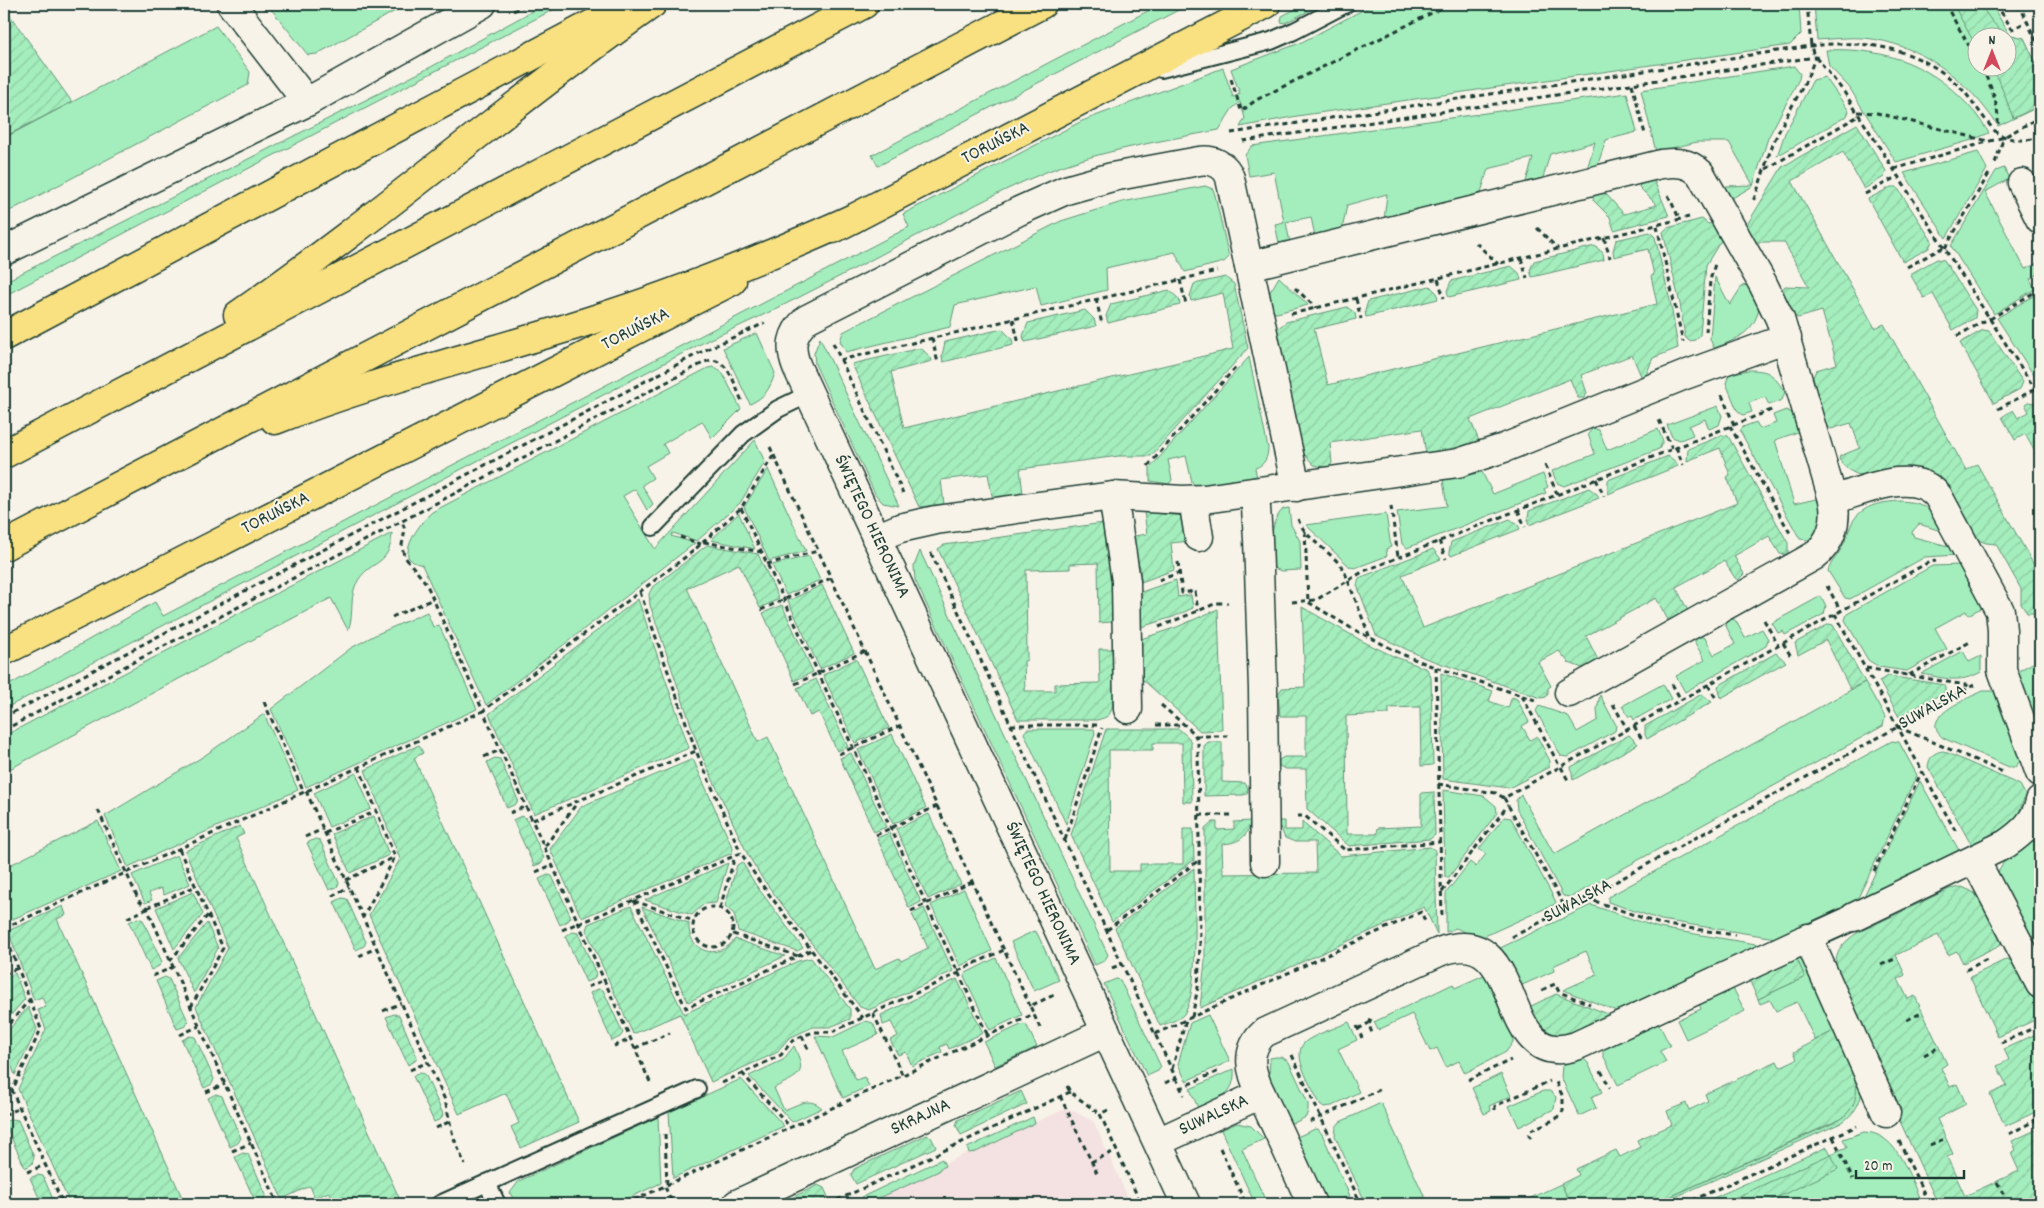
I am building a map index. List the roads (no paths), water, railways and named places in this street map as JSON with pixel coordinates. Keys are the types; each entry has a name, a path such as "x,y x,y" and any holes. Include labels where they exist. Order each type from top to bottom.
{"main road":[{"path":"4,336 630,4"},
{"path":"75,417 202,340 267,295 652,4"},
{"path":"4,454 864,4"},
{"path":"4,546 1042,4"},
{"name":"TORUŃSKA","path":"4,651 144,582 854,218 1266,4"},
{"path":"117,487 196,451 283,417 371,387 592,320 662,296 725,273 854,218"}],"street":[{"path":"231,4 307,102"},
{"path":"4,251 307,102 482,4"},
{"name":"ŚWIĘTEGO HIERONIMA","path":"1186,1204 796,367 792,348 796,330 807,318 1019,211 1066,190 1112,177 1199,160 1211,161 1221,165 1228,173 1241,228 1237,268 1261,322 1295,487"},
{"path":"1237,268 1670,162 1687,164 1694,168 1706,181 1772,302 1787,338 1833,500 1835,517 1831,534 1822,549 1806,561 1569,693"},
{"path":"2022,183 2040,219"},
{"path":"876,538 917,524 936,520 1114,496 1193,500 1458,463 1483,456 1685,375 1787,338"},
{"path":"1833,500 1893,482 1903,481 1922,484 1934,490 1942,501 1997,604 2002,624 2002,670 2040,773"},
{"path":"1255,492 1260,604 1265,862"},
{"path":"1114,496 1125,571 1128,709"},
{"path":"1193,500 1199,537"},
{"path":"1886,1113 1808,938 2001,847 2023,831 2036,815 2040,801"},
{"path":"1974,860 2040,984"},
{"name":"SUWALSKA","path":"1158,1142 1261,1094 1254,1078 1251,1058 1254,1045 1264,1033 1441,939 1480,952 1491,959 1497,967 1531,1038 1540,1045 1554,1048 1576,1046 1808,938"},
{"name":"SKRAJNA","path":"737,1204 1106,1032"},
{"path":"1261,1094 1312,1204"}],"lane":[{"path":"1100,90 1148,72 1271,41 1346,4"},
{"path":"653,527 743,434 757,422 778,408 809,394"},
{"path":"440,1204 698,1089"},
{"path":"482,1186 497,1204"}]}
